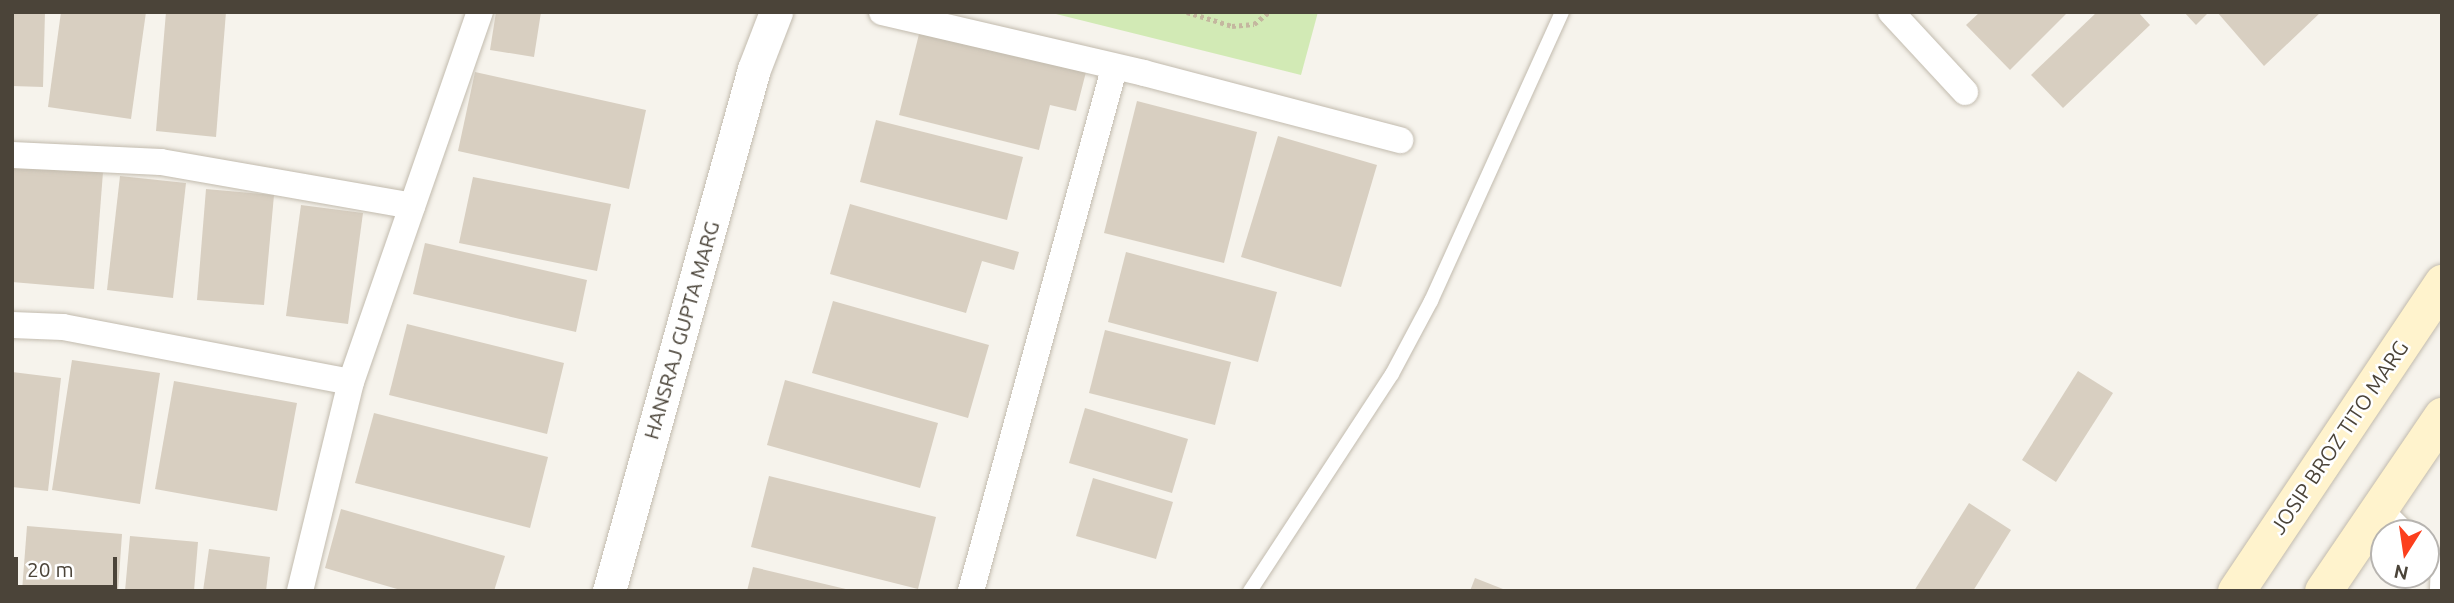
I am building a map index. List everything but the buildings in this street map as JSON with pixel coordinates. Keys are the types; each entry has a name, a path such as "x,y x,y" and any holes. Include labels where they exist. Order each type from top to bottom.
{"main road":[{"name":"JOSIP BROZ TITO MARG","path":"2236,591 2442,283"},
{"path":"2323,591 2442,416"}],"street":[{"path":"300,591 351,382 480,12"},
{"name":"HANSRAJ GUPTA MARG","path":"754,69 756,12"},
{"name":"HANSRAJ GUPTA MARG","path":"608,591 754,69 776,12"},
{"path":"882,12 1400,140"},
{"path":"1891,12 1965,92"},
{"path":"971,591 1114,69"},
{"path":"12,155 161,162 412,206"},
{"path":"12,326 63,327 351,382"}],"lane":[{"path":"1250,591 1392,374 1431,301 1562,12"},
{"path":"2382,504 2397,519"}],"path":[{"path":"1187,12 1232,26 1254,24 1269,12"}],"green space":[{"path":"1048,12 1318,12 1301,75"}]}
